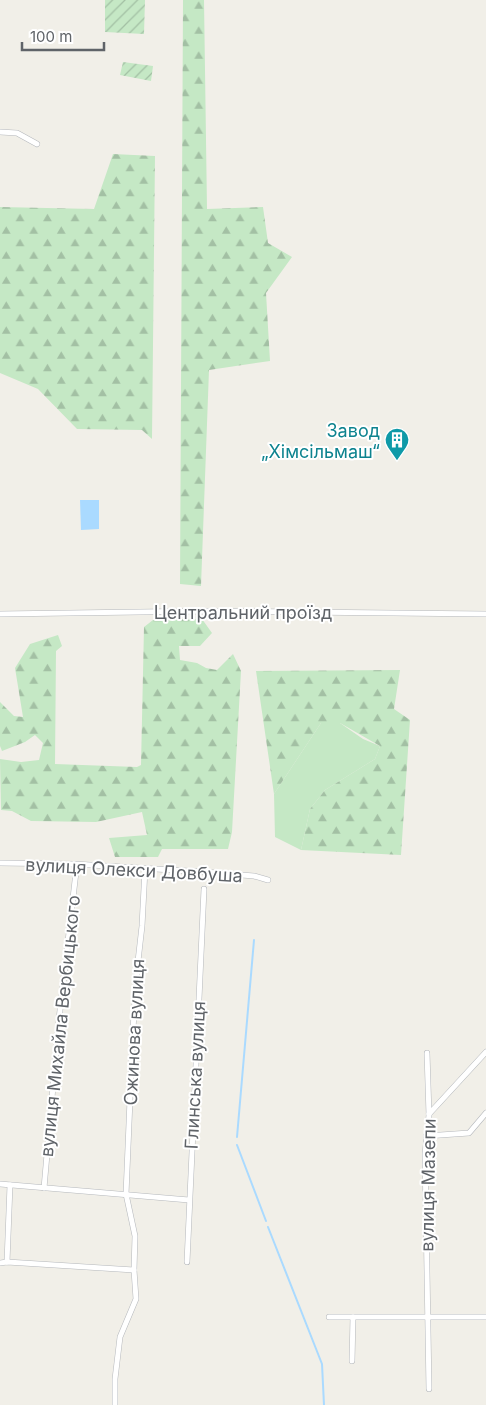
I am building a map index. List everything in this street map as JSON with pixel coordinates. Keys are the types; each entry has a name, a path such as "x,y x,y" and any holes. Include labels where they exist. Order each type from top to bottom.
{"street":[{"path":"0,132 17,133 37,144"},
{"name":"Центральний проїзд","path":"0,614 200,611 486,614"},
{"name":"вулиця Олекси Довбуша","path":"0,863 74,864 205,872 254,876 268,880"},
{"name":"вулиця Михайла Вербицького","path":"44,1188 59,1019 76,872 74,864"},
{"name":"Ожинова вулиця","path":"115,1405 115,1379 120,1337 136,1299 134,1270 135,1236 126,1194 134,1009 145,869"},
{"name":"Глинська вулиця","path":"187,1262 204,888"},
{"path":"429,1114 486,1052"},
{"name":"вулиця Мазепи","path":"427,1053 429,1114 425,1154 429,1389"},
{"path":"426,1136 469,1133 486,1113"},
{"path":"0,1184 189,1200"},
{"path":"7,1262 10,1185"},
{"path":"0,1263 134,1270"},
{"path":"329,1317 486,1317"},
{"path":"352,1361 353,1317"}],"green space":[{"path":"105,0 145,0 144,34 105,32"},
{"path":"183,0 204,0 207,209 263,207 268,243 292,257 266,293 270,361 209,370 201,586 180,584"},
{"path":"123,62 153,66 151,81 120,75"},
{"path":"113,154 155,156 152,439 142,430 77,429 38,389 0,373 0,207 94,209"},
{"path":"202,619 212,633 200,646 179,646 180,660 197,663 206,668 217,670 233,654 241,671 232,832 228,849 162,849 158,857 115,857 109,838 147,835 142,812 96,822 31,821 12,811 1,810 0,759 21,762 39,760 43,743 35,735 25,742 2,751 0,746 0,702 14,716 23,717 15,668 30,644 58,635 62,646 56,651 55,764 137,767 141,765 144,627 153,620"},
{"path":"400,670 394,709 410,720 401,855 301,850 310,809 325,790 375,759 380,746 340,723 321,723 274,794 256,671"},
{"path":"321,723 340,723 363,739 380,746 375,759 325,790 310,809 301,850 275,837 274,794"}],"water":[{"path":"80,500 99,500 99,529 81,530"}],"waterway":[{"path":"237,1137 254,940"},
{"path":"237,1145 266,1221"},
{"path":"268,1227 322,1364 324,1405"}],"place":[{"name":"Завод „Хімсільмаш“","path":"397,461"}]}
